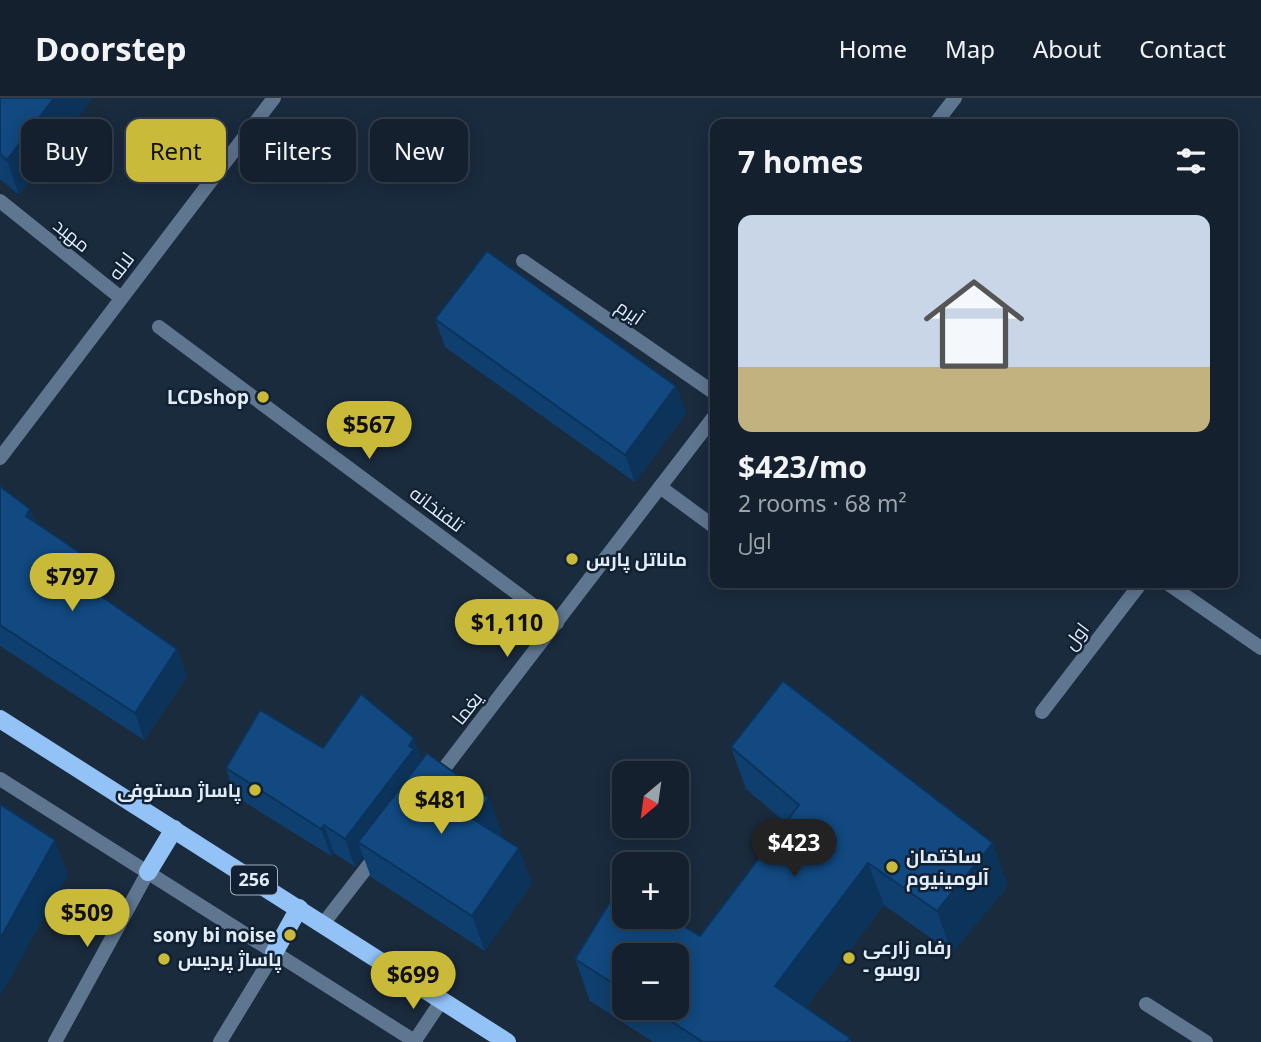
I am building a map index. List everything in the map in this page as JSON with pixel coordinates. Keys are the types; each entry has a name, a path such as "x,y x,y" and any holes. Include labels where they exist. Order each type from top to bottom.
{"main road":[{"name":"256","path":"0,719 507,1042"},
{"path":"148,872 174,829"},
{"path":"274,953 299,908"}],"street":[{"name":"لاله","path":"0,458 274,98"},
{"path":"944,119 955,98"},
{"name":"مهبد","path":"0,201 121,298"},
{"name":"آیرم","path":"523,261 710,390"},
{"name":"تلفنخانه","path":"159,327 557,623"},
{"name":"یغما","path":"423,795 710,422"},
{"path":"660,487 710,524"},
{"name":"اول","path":"1042,712 1136,588"},
{"path":"1174,588 1261,648"},
{"path":"0,779 415,1042 442,1000"},
{"path":"323,925 390,838"},
{"path":"55,1042 148,872"},
{"path":"220,1042 274,953"},
{"path":"1146,1004 1206,1042"}],"building":[{"path":"0,98 54,98 38,119 21,119 21,142 7,160 0,154"},
{"path":"487,251 676,386 625,455 435,319"},
{"path":"0,486 30,509 26,516 82,554 68,573 177,649 135,713 0,625"},
{"name":"ساختمان آلومینیوم","path":"783,681 993,843 937,911 868,863 775,986 850,1038 847,1042 703,1042 669,1020 689,1020 689,943 612,943 612,983 575,959 612,898 612,929 688,929 700,936 799,805 731,747"},
{"path":"361,694 414,738 409,746 414,749 345,839 324,825 321,829 226,768 260,710 323,748"},
{"path":"427,753 489,798 473,819 519,848 472,916 358,842"},
{"path":"0,804 55,840 0,939"}],"place":[{"name":"LCDshop","path":"263,397"},
{"name":"ماناتل پارس","path":"572,559"},
{"name":"پاساژ مستوفی","path":"255,790"},
{"name":"ساختمان آلومینیوم","path":"892,867"},
{"name":"sony bi noise","path":"290,935"},
{"name":"رفاه زارعی - روسو","path":"849,958"},
{"name":"پاساژ پردیس","path":"164,959"}]}
